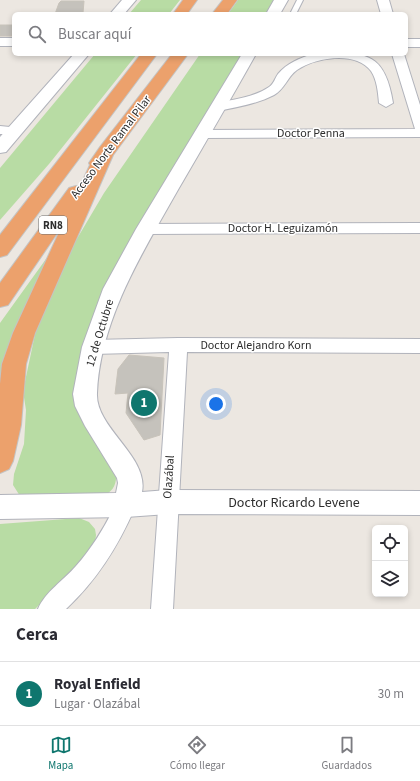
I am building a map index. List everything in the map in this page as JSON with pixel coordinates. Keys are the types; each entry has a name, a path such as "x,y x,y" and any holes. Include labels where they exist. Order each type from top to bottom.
{"highway":[{"path":"181,12 190,0"},
{"path":"210,12 219,0"},
{"path":"221,12 230,0"},
{"name":"RN8","path":"0,250 148,56"},
{"name":"Acceso Norte Ramal Pilar","path":"0,299 106,151 179,56"},
{"path":"169,70 182,56"},
{"path":"0,225 79,147"},
{"path":"0,461 8,424 14,364 24,333 106,151"}],"street":[{"path":"119,12 129,0"},
{"path":"273,12 281,0"},
{"path":"383,0 386,12"},
{"path":"0,42 12,42"},
{"path":"408,43 420,43"},
{"path":"0,148 8,131 80,56"},
{"name":"12 de Octubre","path":"50,609 93,565 116,529 126,505 131,483 129,475 93,419 87,406 85,394 93,347 113,289 146,229 248,56"},
{"path":"218,107 244,102 258,97 274,88 290,70 318,56"},
{"path":"345,56 370,61 376,66 385,91 386,103"},
{"path":"399,56 420,126"},
{"name":"Doctor Penna","path":"201,134 420,133"},
{"name":"Doctor H. Leguizamón","path":"146,229 420,228"},
{"name":"Doctor Alejandro Korn","path":"93,347 178,345 420,346"},
{"name":"Olazábal","path":"162,609 178,345"},
{"name":"Doctor Ricardo Levene","path":"0,508 126,505 168,502 420,503"}],"lane":[{"path":"294,12 300,0"}],"green space":[{"path":"141,0 180,0 171,12 131,12"},
{"path":"238,0 278,0 271,12 229,12"},
{"path":"93,56 135,56 49,164 0,220 0,168"},
{"path":"199,56 244,56 78,378 116,472 115,485 109,493 101,498 20,496 13,485 14,474 24,444 26,410 23,391 37,325 65,259 104,193"},
{"path":"51,252 0,419 0,323"},
{"path":"79,518 89,522 95,529 95,543 70,575 35,609 0,609 0,524"}],"building":[{"path":"61,1 84,1 83,12 56,12"},
{"path":"0,25 12,25 12,36 0,36"},
{"path":"129,355 164,358 160,435 144,440 126,413 128,393 115,394 118,369"}],"place":[{"name":"Royal Enfield","path":"144,403"}]}
